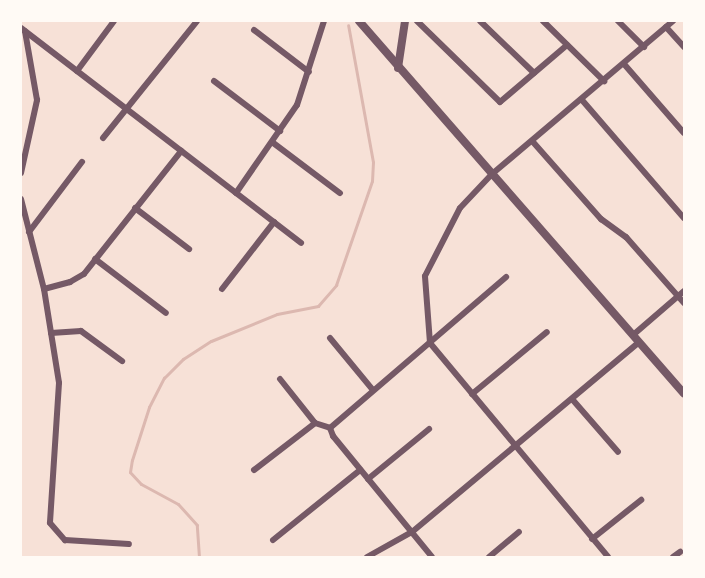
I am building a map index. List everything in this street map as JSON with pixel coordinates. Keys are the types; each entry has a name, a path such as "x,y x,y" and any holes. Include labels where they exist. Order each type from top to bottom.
{"street":[{"path":"77,71 114,21"},
{"path":"103,138 197,21"},
{"path":"236,193 297,105 324,21"},
{"path":"359,21 684,393"},
{"path":"398,68 405,21"},
{"path":"417,21 500,102 567,45"},
{"path":"480,21 534,73"},
{"path":"543,21 604,81"},
{"path":"618,21 644,47"},
{"path":"608,557 430,343 424,291 429,264 460,208 492,174 533,142 673,21"},
{"path":"666,27 684,47"},
{"path":"23,30 301,243"},
{"path":"21,173 37,100 23,30"},
{"path":"254,30 309,72"},
{"path":"624,64 684,133"},
{"path":"214,81 280,131"},
{"path":"582,100 684,218"},
{"path":"272,142 340,194"},
{"path":"533,142 598,215 626,237 684,303"},
{"path":"44,289 77,279 95,260 181,151"},
{"path":"29,232 82,162"},
{"path":"21,199 44,289 60,391 50,524 64,540 129,544"},
{"path":"135,208 189,249"},
{"path":"222,289 274,222"},
{"path":"95,260 166,313"},
{"path":"330,428 372,389 430,343 506,277"},
{"path":"633,335 684,291"},
{"path":"51,333 81,331 122,361"},
{"path":"472,394 547,332"},
{"path":"330,338 372,389"},
{"path":"367,557 412,532 639,342"},
{"path":"280,379 315,423 330,428"},
{"path":"572,399 618,452"},
{"path":"254,470 315,423"},
{"path":"330,428 333,436 432,557"},
{"path":"368,479 429,429"},
{"path":"273,540 360,470"},
{"path":"592,539 641,500"},
{"path":"489,557 519,532"},
{"path":"673,557 680,552"}],"waterway":[{"path":"199,557 197,525 178,504 141,484 130,472 132,460 149,407 164,378 183,359 211,341 277,314 318,306 336,285 372,181 373,162 348,25"}]}
